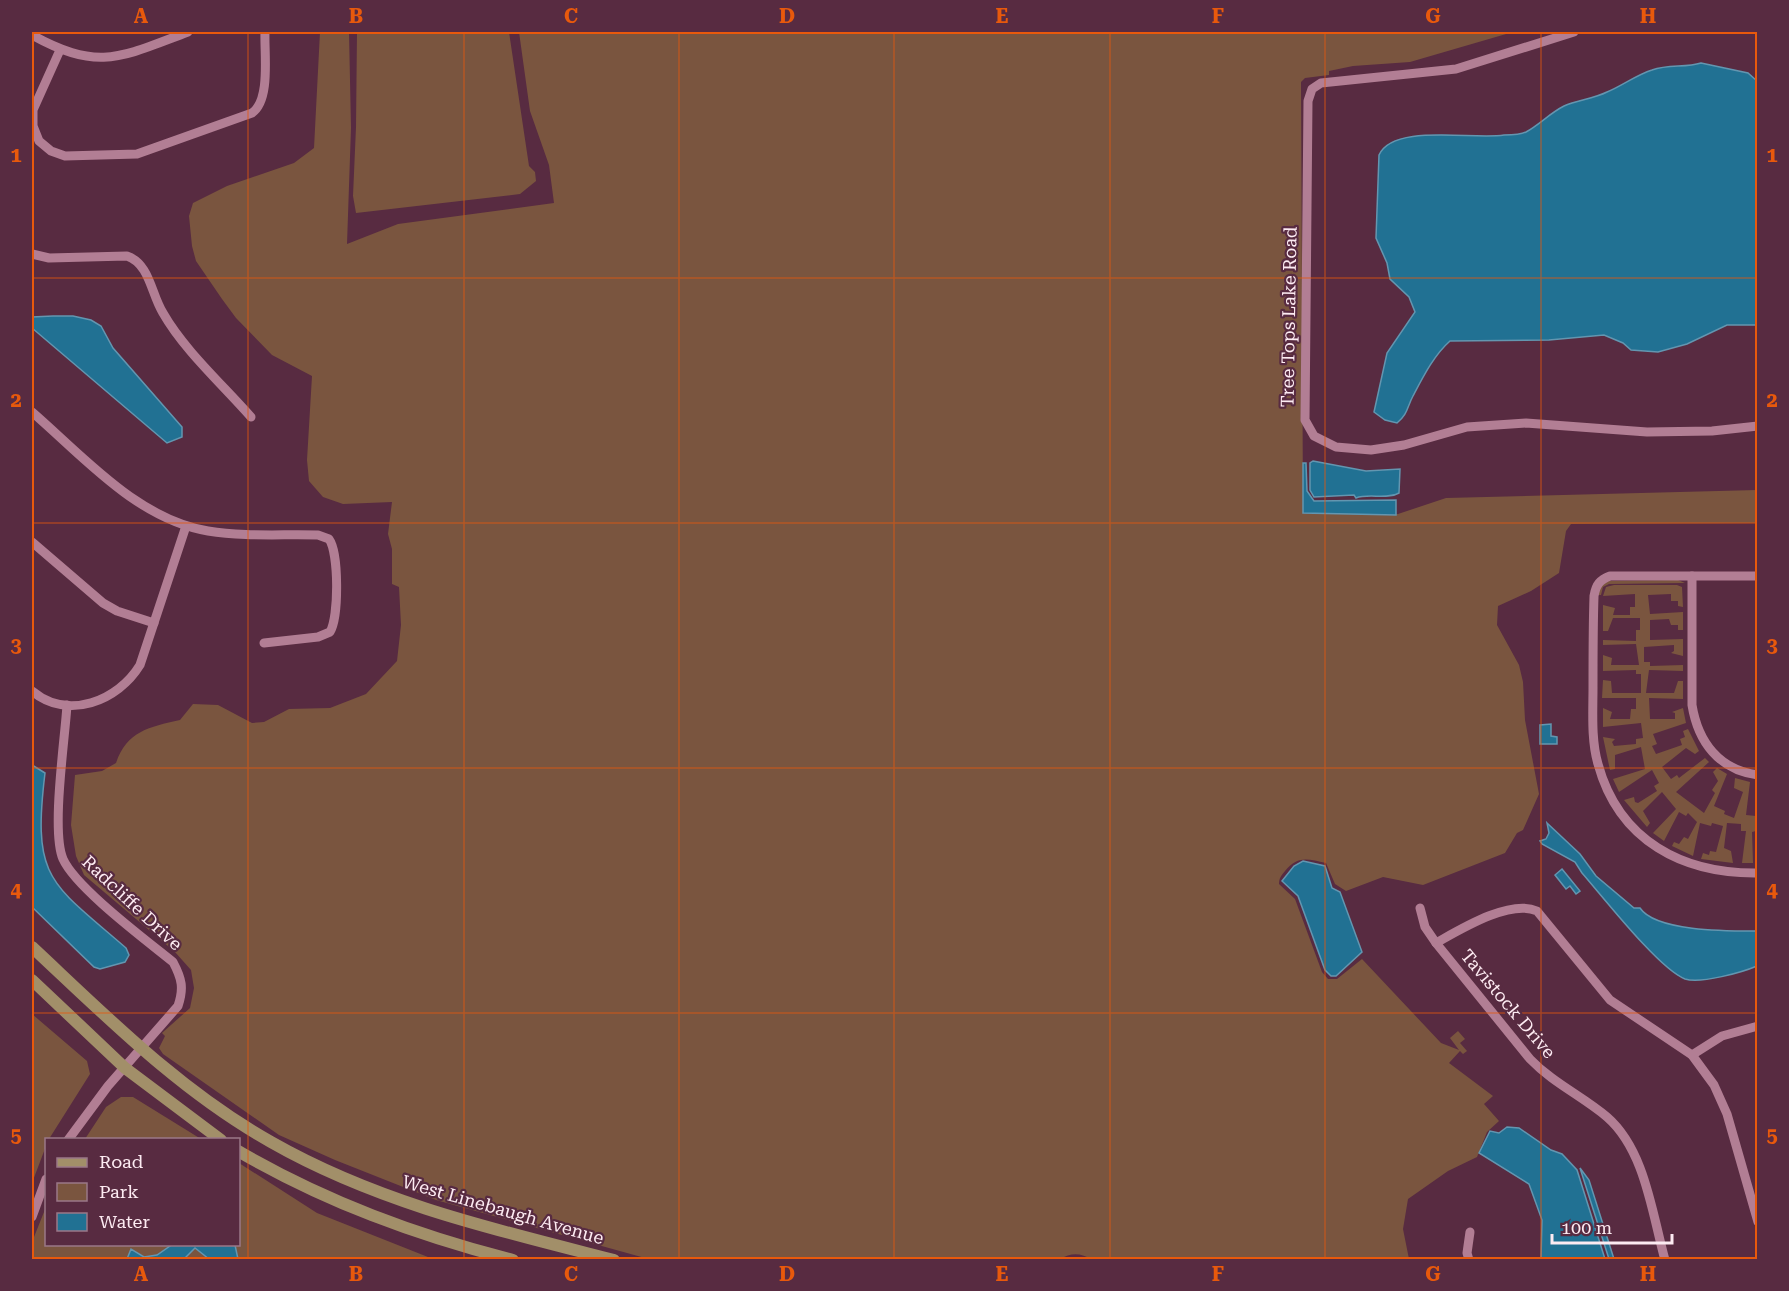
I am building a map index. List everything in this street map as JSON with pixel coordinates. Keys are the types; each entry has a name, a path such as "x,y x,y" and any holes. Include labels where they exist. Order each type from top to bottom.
{"main road":[{"name":"West Linebaugh Avenue","path":"32,947 141,1049 211,1103 270,1142 355,1183 446,1216 614,1260"},
{"path":"32,980 125,1068 218,1138"},
{"path":"240,1151 291,1180 354,1210 445,1242 513,1260"}],"street":[{"path":"32,34 60,50 83,57 123,56 188,32"},
{"path":"60,50 33,110 33,126 39,141 51,151 65,156 137,154 252,113 260,108 264,98 265,32"},
{"name":"Tree Tops Lake Road","path":"1574,32 1456,69 1321,83 1311,89 1308,101 1305,420 1314,436 1336,447 1371,450 1404,445 1467,427 1526,423 1647,432 1758,426"},
{"path":"32,254 49,258 127,256 136,260 144,267 153,297 169,324 251,417"},
{"path":"32,412 141,504 186,526 229,534 324,535 334,545 334,621 330,632 318,637 264,643"},
{"path":"32,691 41,698 67,705 99,701 123,686 140,664 186,526"},
{"path":"32,542 103,603 117,611 154,623"},
{"path":"1758,576 1610,576 1600,580 1595,587 1593,712 1598,764 1622,814 1653,844 1698,867 1727,873 1758,873"},
{"path":"1692,576 1692,705 1696,726 1705,744 1714,755 1731,766 1758,775"},
{"name":"Radcliffe Drive","path":"67,705 58,831 63,858 79,881 173,962 182,979 183,993 178,1006 108,1086 69,1138"},
{"name":"Tavistock Drive","path":"1436,943 1474,922 1519,907 1537,911 1610,1000 1692,1055 1714,1085 1727,1114 1754,1198 1758,1222"},
{"name":"Tavistock Drive","path":"1420,908 1425,927 1436,943 1537,1067 1563,1088 1607,1117 1626,1139 1636,1160 1665,1260"},
{"path":"1692,1055 1722,1036 1758,1026"},
{"path":"32,1217 45,1182"},
{"path":"1469,1260 1467,1253 1470,1232"}],"green space":[{"path":"320,32 349,32 351,128 347,244 398,224 554,203 549,165 530,111 519,32 1513,32 1410,62 1353,66 1329,71 1329,75 1305,78 1301,82 1303,513 1398,514 1446,498 1757,490 1757,523 1571,524 1566,531 1559,573 1531,591 1498,606 1497,625 1519,665 1523,682 1525,720 1539,794 1523,830 1517,833 1505,853 1423,885 1383,877 1346,891 1335,884 1326,863 1309,860 1294,862 1280,877 1279,884 1295,899 1322,972 1328,979 1337,979 1362,959 1441,1043 1459,1050 1450,1038 1458,1031 1465,1039 1460,1043 1467,1051 1463,1054 1460,1051 1449,1063 1493,1096 1484,1104 1499,1121 1487,1132 1477,1157 1448,1171 1408,1199 1403,1229 1409,1259 1093,1260 1076,1254 1059,1260 645,1258 436,1200 335,1160 279,1135 163,1054 159,1048 165,1036 162,1033 190,1008 194,988 191,970 175,952 84,875 76,856 71,825 75,775 102,771 116,763 126,744 133,737 149,728 180,720 193,704 218,705 252,723 264,722 289,709 330,708 366,694 397,661 401,625 399,587 392,584 392,549 388,534 392,502 343,504 323,497 309,481 307,460 312,376 272,355 236,318 196,261 192,246 189,216 193,203 227,186 294,163 314,148"},
{"path":"357,32 509,32 529,166 535,172 536,181 520,194 356,213 353,196"},
{"path":"1678,580 1685,583 1609,584 1603,587 1601,595 1598,595 1601,586 1608,581"},
{"path":"1677,585 1682,587 1683,607 1678,606 1678,601 1671,601 1671,594 1648,595 1650,614 1683,612 1683,630 1678,630 1678,625 1671,625 1669,619 1650,620 1650,640 1683,639 1683,656 1671,653 1674,651 1674,645 1644,647 1644,662 1650,662 1650,666 1683,665 1683,671 1649,670 1646,693 1674,693 1678,681 1683,681 1683,699 1649,698 1650,719 1675,719 1675,713 1672,712 1683,708 1686,723 1653,734 1657,744 1652,746 1656,754 1682,745 1680,739 1685,737 1683,731 1688,729 1699,751 1695,754 1686,748 1662,767 1671,779 1677,775 1679,778 1705,758 1709,762 1676,792 1704,813 1715,793 1712,790 1718,781 1713,772 1717,768 1727,774 1714,806 1725,811 1724,814 1734,818 1743,792 1734,788 1735,778 1750,782 1746,815 1756,816 1756,831 1752,832 1753,863 1742,863 1746,831 1741,831 1741,824 1727,823 1724,848 1731,851 1733,863 1701,859 1703,853 1709,855 1710,851 1716,852 1723,826 1700,823 1693,856 1672,846 1674,842 1679,844 1684,837 1688,839 1697,822 1688,813 1686,816 1679,812 1664,841 1653,833 1676,809 1662,792 1643,811 1650,823 1647,827 1624,800 1634,797 1635,802 1638,803 1657,791 1654,786 1659,783 1652,770 1619,792 1613,779 1645,769 1641,747 1615,755 1615,769 1610,770 1603,737 1615,739 1612,742 1614,746 1636,744 1636,739 1643,738 1641,723 1603,727 1603,708 1612,712 1610,719 1630,719 1631,709 1636,709 1636,698 1602,698 1603,680 1611,681 1612,693 1641,693 1641,674 1636,674 1636,670 1603,671 1603,655 1612,658 1611,665 1639,665 1636,644 1603,645 1603,640 1636,641 1636,630 1640,630 1640,618 1613,618 1608,631 1603,631 1603,605 1615,608 1613,615 1630,615 1630,607 1635,607 1635,594 1603,596 1606,587"},
{"path":"32,1014 87,1061 90,1074 50,1138 45,1138 45,1149 32,1183"},
{"path":"121,1097 133,1097 199,1138 86,1138 106,1107"},
{"path":"240,1164 317,1213 433,1259 32,1260 32,1242 45,1210 45,1246 240,1246"}],"water":[{"path":"1701,63 1748,73 1757,81 1757,325 1727,325 1687,344 1658,352 1631,350 1623,343 1604,335 1549,340 1450,341 1429,367 1401,420 1397,423 1385,420 1374,412 1387,353 1415,312 1409,297 1390,279 1387,263 1376,238 1379,155 1387,145 1400,139 1417,136 1521,134 1564,106 1613,90 1646,72 1658,68"},
{"path":"73,316 91,320 101,326 113,348 182,427 182,437 167,443 32,328 32,317"},
{"path":"1313,461 1366,471 1400,469 1399,493 1389,496 1356,498 1354,495 1314,497 1310,490 1310,463"},
{"path":"1303,463 1306,463 1307,491 1314,501 1396,500 1396,515 1303,513"},
{"path":"1551,724 1551,736 1557,737 1557,744 1540,744 1540,725"},
{"path":"32,765 45,773 41,836 45,858 52,876 79,908 126,948 129,955 125,962 100,969 94,967 32,907"},
{"path":"1547,823 1580,854 1596,876 1634,908 1640,908 1649,916 1661,922 1695,929 1757,931 1757,966 1701,980 1685,979 1674,973 1632,931 1575,862 1542,844 1540,841 1546,839 1549,833"},
{"path":"1303,861 1325,866 1332,888 1340,892 1362,952 1336,976 1331,976 1325,970 1298,896 1282,881 1294,866"},
{"path":"1562,869 1580,891 1576,894 1570,886 1566,889 1555,875"},
{"path":"1507,1127 1519,1128 1551,1150 1562,1154 1577,1170 1605,1259 1541,1259 1542,1220 1529,1184 1479,1153 1490,1131 1499,1133"},
{"path":"1580,1168 1589,1180 1614,1259 1609,1259"},
{"path":"170,1246 235,1246 238,1259 209,1259 195,1248 184,1259 127,1259 131,1249 144,1257 157,1255"}]}
